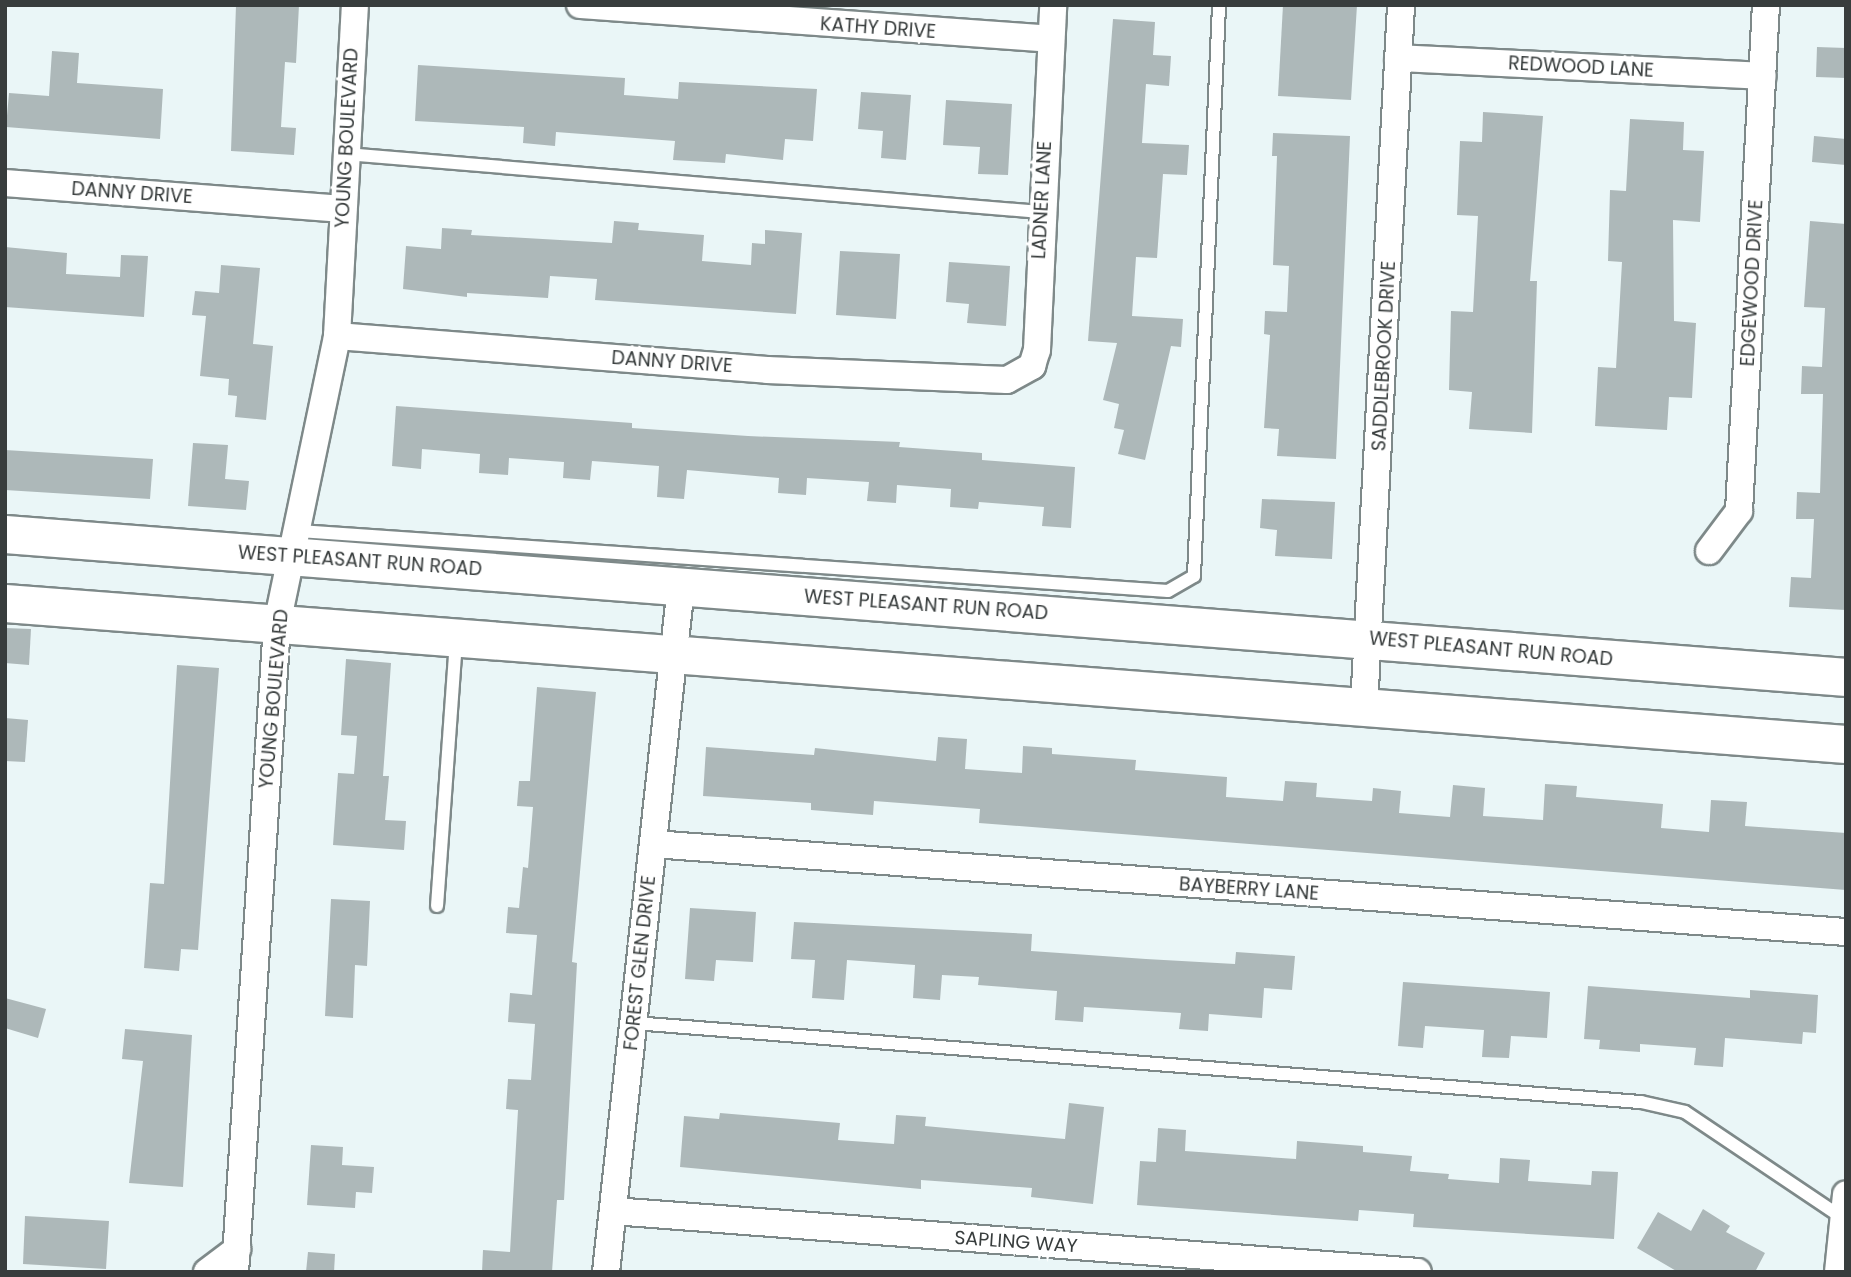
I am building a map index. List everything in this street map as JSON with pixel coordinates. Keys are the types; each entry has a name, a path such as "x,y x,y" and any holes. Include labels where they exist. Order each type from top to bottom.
{"main road":[{"name":"WEST PLEASANT RUN ROAD","path":"5,534 295,543 681,586 1846,677"},
{"path":"5,603 1846,744"}],"street":[{"name":"YOUNG BOULEVARD","path":"236,1260 277,624 337,336 355,5"},
{"name":"KATHY DRIVE","path":"580,5 1051,38"},
{"name":"LADNER LANE","path":"1007,380 1032,366 1037,350 1041,212 1053,5"},
{"name":"SADDLEBROOK DRIVE","path":"1364,707 1370,640 1401,5"},
{"name":"EDGEWOOD DRIVE","path":"1709,551 1739,511 1766,5"},
{"name":"REDWOOD LANE","path":"1398,58 1763,76"},
{"name":"DANNY DRIVE","path":"5,183 343,209"},
{"name":"DANNY DRIVE","path":"337,336 767,370 1007,380"},
{"name":"FOREST GLEN DRIVE","path":"606,1272 671,654 681,586"},
{"name":"BAYBERRY LANE","path":"653,844 1846,932"},
{"path":"1838,1272 1844,1206"},
{"name":"SAPLING WAY","path":"613,1211 1418,1272"},
{"path":"207,1272 236,1260"}],"lane":[{"path":"295,543 1168,591 1194,576 1219,5"},
{"path":"346,154 1041,212"},
{"path":"437,906 456,637"},
{"path":"634,1023 1641,1102 1685,1112 1844,1206"}],"building":[{"path":"236,5 299,5 296,63 285,62 281,127 296,128 294,155 231,151"},
{"path":"1283,5 1357,5 1351,100 1278,96"},
{"path":"1113,19 1155,22 1153,55 1171,56 1169,86 1146,84 1142,143 1189,145 1187,175 1163,174 1157,258 1136,257 1132,316 1183,319 1181,347 1171,346 1145,460 1118,454 1124,430 1114,428 1119,404 1103,400 1117,343 1088,341"},
{"path":"1817,47 1846,48 1846,78 1816,77"},
{"path":"52,51 79,53 77,83 163,89 160,139 6,127 9,93 49,96"},
{"path":"418,65 625,78 624,95 678,99 679,82 817,89 813,141 785,139 783,160 726,154 725,163 673,160 675,141 556,132 555,146 523,143 524,127 415,121"},
{"path":"861,92 911,95 906,160 881,158 883,131 858,129"},
{"path":"946,100 1012,104 1008,175 978,174 980,147 943,145"},
{"path":"1483,112 1543,116 1530,281 1537,281 1532,433 1469,429 1472,392 1449,390 1451,311 1473,312 1478,216 1457,215 1460,141 1482,142"},
{"path":"1630,119 1684,122 1683,150 1704,151 1700,222 1673,220 1674,321 1696,323 1692,398 1669,397 1667,430 1595,426 1598,367 1616,368 1622,262 1608,261 1610,190 1626,191"},
{"path":"1273,133 1350,136 1336,459 1277,456 1279,429 1264,428 1270,335 1264,334 1265,311 1287,312 1289,266 1273,265 1277,156 1272,156"},
{"path":"1814,136 1846,139 1846,165 1812,162"},
{"path":"614,221 639,223 638,230 704,235 702,261 751,265 752,243 765,244 765,230 802,233 796,314 595,300 597,279 550,276 548,298 467,293 467,297 403,289 406,246 441,249 442,228 472,230 471,235 612,243"},
{"path":"1810,221 1846,224 1846,610 1789,607 1791,577 1811,578 1814,519 1796,519 1797,492 1820,493 1823,394 1801,394 1802,366 1822,367 1825,308 1804,307"},
{"path":"5,247 67,253 66,274 120,277 121,255 148,256 144,317 5,307"},
{"path":"840,251 900,254 896,319 836,315"},
{"path":"949,262 1010,266 1006,326 967,323 969,304 946,302"},
{"path":"221,265 260,268 253,344 273,346 266,420 235,417 237,396 228,395 229,379 200,376 206,316 192,315 195,291 219,293"},
{"path":"396,406 632,423 632,428 900,442 899,447 982,453 982,460 1075,467 1071,528 1042,526 1044,507 979,502 978,509 950,507 951,489 897,485 896,503 867,501 869,482 807,478 806,495 778,493 779,478 687,470 684,499 657,497 659,466 592,461 590,480 563,478 564,462 509,458 508,475 479,473 480,454 422,449 421,469 392,466"},
{"path":"193,443 228,445 225,479 249,481 246,510 188,506"},
{"path":"5,450 153,459 150,499 5,490"},
{"path":"1262,499 1335,502 1332,559 1275,556 1277,530 1260,528"},
{"path":"5,628 31,629 29,665 5,663"},
{"path":"346,659 391,663 383,776 389,776 385,820 406,821 404,850 333,845 338,773 354,774 357,736 341,735"},
{"path":"177,665 219,668 198,950 181,949 179,971 144,968 150,883 164,884"},
{"path":"537,687 596,692 572,962 577,963 564,1200 557,1200 552,1272 482,1272 483,1250 510,1252 518,1110 506,1109 508,1079 531,1080 535,1024 508,1022 510,993 532,995 537,935 506,933 508,907 519,908 523,867 528,868 533,807 517,806 519,781 530,781"},
{"path":"5,718 28,720 25,762 5,761"},
{"path":"938,737 967,739 965,769 1022,773 1023,746 1052,748 1052,754 1136,760 1135,770 1227,777 1226,797 1283,801 1285,781 1317,783 1316,797 1372,801 1373,788 1401,791 1399,813 1450,817 1453,785 1485,788 1483,816 1543,820 1545,784 1577,786 1576,797 1663,804 1661,828 1709,832 1711,800 1747,802 1745,826 1846,833 1846,890 979,823 980,809 874,801 873,815 811,810 811,803 703,796 706,747 814,755 815,748 936,761"},
{"path":"331,899 370,901 367,966 355,965 353,1018 325,1016"},
{"path":"690,908 756,912 753,962 716,960 714,981 685,979"},
{"path":"794,922 1032,934 1031,951 1146,959 1235,964 1236,952 1295,956 1292,990 1264,988 1262,1018 1209,1014 1208,1031 1179,1029 1181,1013 1084,1007 1083,1022 1055,1020 1057,991 978,985 979,977 942,975 940,1000 913,998 915,965 847,960 844,1000 812,998 815,960 791,959"},
{"path":"1403,982 1550,992 1547,1038 1511,1036 1509,1058 1482,1057 1484,1030 1425,1026 1423,1048 1398,1046"},
{"path":"1588,986 1750,998 1750,990 1818,995 1816,1033 1803,1032 1802,1044 1725,1038 1723,1067 1694,1065 1696,1048 1640,1044 1640,1052 1599,1049 1600,1040 1584,1039"},
{"path":"5,998 46,1009 38,1038 5,1028"},
{"path":"125,1029 192,1035 183,1187 129,1183 143,1061 122,1059"},
{"path":"1069,1103 1104,1107 1093,1204 1031,1197 1032,1188 921,1180 921,1189 680,1167 684,1116 719,1119 720,1113 840,1123 838,1140 894,1144 896,1115 926,1117 925,1126 1065,1139"},
{"path":"1158,1128 1186,1130 1185,1151 1296,1159 1297,1141 1363,1146 1363,1152 1412,1156 1410,1171 1449,1174 1448,1179 1499,1183 1500,1158 1530,1160 1528,1181 1591,1185 1592,1171 1618,1172 1614,1239 1413,1227 1414,1214 1359,1210 1358,1221 1137,1205 1140,1161 1156,1162"},
{"path":"311,1145 343,1147 342,1165 374,1167 372,1193 356,1192 355,1208 307,1205"},
{"path":"1703,1209 1730,1226 1726,1232 1765,1253 1755,1272 1678,1272 1637,1248 1658,1212 1691,1231"},
{"path":"25,1216 109,1221 106,1269 23,1264"},
{"path":"308,1252 335,1254 334,1272 306,1272"}]}
